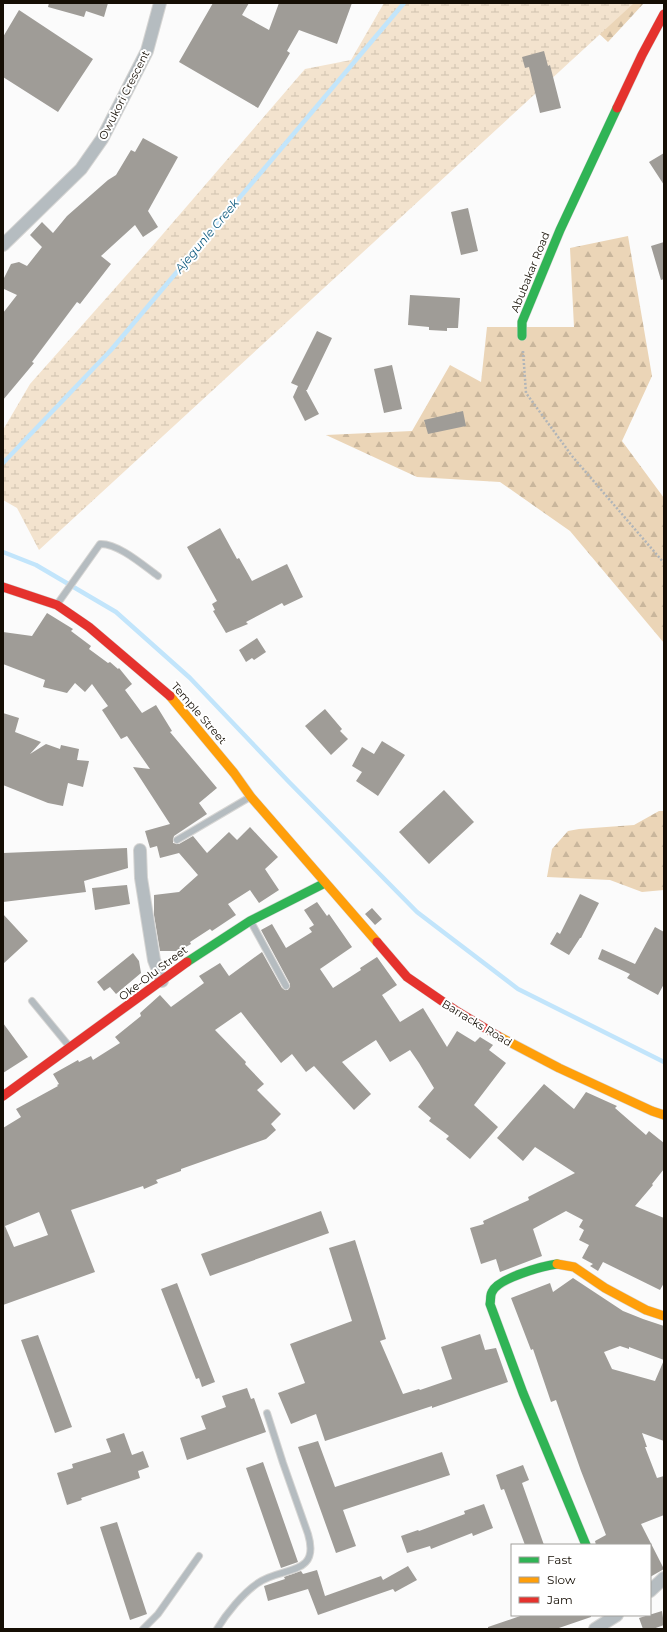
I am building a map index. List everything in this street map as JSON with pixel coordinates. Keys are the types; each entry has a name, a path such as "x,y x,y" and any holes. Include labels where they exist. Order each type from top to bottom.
{"street":[{"name":"Owukori Crescent","path":"3,246 81,169 102,139 147,51 160,3"},
{"name":"Abubakar Road","path":"522,336 522,322 560,230 642,55 664,14"},
{"name":"Temple Street","path":"3,587 59,601 174,700 234,772 251,796 325,883"},
{"path":"140,850 141,878 154,960 162,981"},
{"name":"Oke-Olu Street","path":"3,1096 194,957 250,921 325,883"},
{"name":"Barracks Road","path":"325,883 408,977 437,998 504,1040 574,1075 652,1111 664,1115"},
{"path":"586,1544 523,1393 490,1304 492,1291 501,1282 513,1277 544,1266 560,1263 574,1267 604,1288 646,1310 664,1316"},
{"path":"651,1589 664,1578"},
{"path":"595,1629 614,1616"}],"lane":[{"path":"59,601 100,544 106,544 131,557 158,576"},
{"path":"177,840 251,796"},
{"path":"250,921 286,986"},
{"path":"32,1001 70,1048"},
{"path":"218,1629 225,1617 258,1582 302,1567 308,1560 311,1553 308,1534 283,1464 267,1412"},
{"path":"143,1629 158,1614 200,1556"}],"path":[{"path":"522,336 526,393 572,456 664,562"}],"green space":[{"path":"384,3 634,3 39,550 17,508 3,500 3,430 30,384 156,242 305,69 351,60"},
{"path":"566,3 644,3 608,42"},
{"path":"628,236 652,376 622,441 664,498 664,643 570,531 500,482 417,477 326,435 412,431 450,365 481,382 487,327 574,327 570,248"},
{"path":"659,811 664,811 664,890 642,892 610,880 547,877 552,849 568,831 634,825"}],"building":[{"path":"49,3 108,3 104,17 86,11 84,17 48,7"},
{"path":"213,3 249,3 242,15 269,30 279,3 352,3 337,44 299,30 287,51 290,53 258,108 179,62"},
{"path":"19,10 93,59 58,112 3,77 3,37"},
{"path":"544,51 548,66 550,65 561,108 540,113 529,67 525,68 522,57"},
{"path":"143,138 178,157 148,211 158,227 143,237 135,225 101,256 111,264 80,304 77,302 32,362 34,363 3,400 3,313 17,295 4,289 3,280 11,264 19,262 27,266 42,247 30,235 42,222 53,233 67,216 108,180 116,175 131,150 135,152"},
{"path":"664,153 664,185 649,162"},
{"path":"468,208 478,251 461,255 451,212"},
{"path":"664,242 664,279 661,280 651,246"},
{"path":"410,295 460,298 458,328 447,328 447,331 429,330 429,327 408,325"},
{"path":"317,331 332,338 306,390 319,414 305,421 293,397 298,386 291,383"},
{"path":"392,365 402,409 384,413 374,369"},
{"path":"463,411 466,426 428,434 424,420"},
{"path":"220,528 237,559 239,558 252,581 287,564 303,597 284,606 282,603 246,622 248,624 226,633 213,611 215,610 212,604 217,601 187,547"},
{"path":"47,613 73,629 71,631 91,646 89,649 108,663 110,662 118,669 119,668 132,684 125,690 142,713 156,705 172,731 170,732 217,788 199,803 207,814 174,836 173,843 179,844 193,836 207,853 229,832 237,840 250,827 278,857 265,869 279,890 259,903 250,890 228,904 236,915 212,931 210,929 190,942 191,944 179,951 160,951 154,915 154,895 179,892 198,875 179,853 160,858 157,846 150,848 145,831 170,824 133,767 150,769 127,736 121,739 102,710 108,706 92,684 85,692 75,683 67,693 43,687 45,680 3,664 3,632 32,636"},
{"path":"257,638 266,652 254,660 252,658 246,662 239,650"},
{"path":"325,709 342,729 340,731 348,739 331,755 305,726"},
{"path":"3,713 19,718 15,732 41,742 30,754 46,744 60,749 61,745 79,749 77,760 89,761 83,787 68,783 63,806 48,803 3,785"},
{"path":"382,741 405,755 378,796 356,781 362,772 352,766 362,747 374,754"},
{"path":"444,790 474,822 429,864 399,832"},
{"path":"127,848 128,868 84,881 86,892 3,902 3,853"},
{"path":"127,885 130,904 95,910 92,888"},
{"path":"580,894 599,903 581,938 569,955 550,944 557,932 560,934"},
{"path":"317,902 327,916 329,914 352,947 320,969 333,988 361,970 360,968 377,957 397,985 382,995 400,1022 423,1008 447,1047 457,1031 475,1042 480,1037 493,1045 489,1050 506,1063 474,1105 498,1127 470,1159 446,1139 449,1136 429,1121 431,1118 418,1107 434,1088 410,1050 390,1062 376,1040 342,1062 371,1094 354,1110 314,1066 306,1072 292,1054 281,1063 241,1012 215,1030 246,1062 245,1064 264,1084 257,1090 281,1114 271,1124 276,1130 266,1139 181,1169 181,1171 156,1180 158,1183 144,1189 143,1186 71,1210 95,1272 3,1305 3,1128 21,1117 16,1109 58,1086 57,1085 59,1084 53,1074 78,1060 79,1062 91,1056 93,1060 120,1043 115,1037 141,1016 140,1013 160,995 171,1007 204,983 199,976 220,963 229,976 262,952 282,988 288,990 290,984 261,930 272,924 286,948 312,932 309,928 314,925 304,910","holes":["39,1212 48,1235 14,1247 5,1226"]},
{"path":"372,908 382,919 375,925 365,914"},
{"path":"3,914 28,941 3,964"},
{"path":"655,927 664,932 664,984 658,995 627,978 630,974 598,959 602,949 635,964"},
{"path":"133,953 139,961 141,973 116,994 110,987 104,991 97,982"},
{"path":"3,1023 28,1057 3,1073"},
{"path":"544,1084 574,1109 586,1092 617,1106 615,1108 646,1135 649,1131 664,1143 664,1169 652,1184 653,1185 635,1206 664,1218 664,1283 660,1290 603,1262 598,1271 590,1266 593,1264 582,1258 589,1245 579,1240 584,1230 579,1227 583,1220 566,1211 533,1229 542,1256 500,1272 496,1259 481,1264 470,1228 484,1224 483,1221 529,1200 528,1197 575,1173 535,1147 523,1161 497,1138"},
{"path":"321,1211 329,1233 210,1276 201,1254"},
{"path":"355,1240 386,1339 380,1341 403,1394 452,1379 441,1347 480,1334 485,1350 496,1348 508,1382 432,1408 432,1406 325,1441 316,1414 291,1424 278,1393 305,1383 290,1344 352,1321 329,1248"},
{"path":"573,1278 623,1311 664,1326 664,1360 664,1441 642,1433 647,1447 645,1447 657,1478 664,1476 664,1515 641,1524 664,1569 651,1576 651,1544 596,1544 595,1541 606,1535 581,1471 556,1400 551,1402 533,1349 531,1350 511,1298 550,1283 553,1292","holes":["620,1346 629,1349 629,1347 664,1360 655,1381 612,1369 604,1352"]},
{"path":"177,1283 215,1382 202,1387 199,1378 196,1379 161,1289"},
{"path":"38,1335 72,1427 55,1433 21,1340"},
{"path":"247,1388 251,1399 254,1398 266,1432 187,1460 180,1438 206,1429 201,1416 226,1407 222,1396"},
{"path":"124,1433 132,1455 143,1451 149,1467 138,1471 140,1478 81,1498 82,1500 67,1505 57,1473 73,1468 72,1464 111,1452 106,1439"},
{"path":"318,1441 335,1487 442,1452 450,1475 343,1510 356,1546 336,1553 298,1447"},
{"path":"263,1462 298,1562 281,1568 246,1468"},
{"path":"523,1465 529,1480 522,1483 544,1544 525,1544 504,1489 501,1490 496,1475"},
{"path":"484,1504 493,1528 473,1536 472,1533 431,1549 430,1546 407,1553 401,1536 465,1514 464,1511"},
{"path":"117,1522 147,1614 130,1620 100,1527"},
{"path":"408,1566 417,1580 395,1592 393,1589 318,1615 308,1589 268,1601 264,1586 285,1579 284,1577 301,1571 303,1574 317,1570 325,1596 381,1576 383,1580"},
{"path":"662,1611 664,1625 653,1629 643,1629 639,1618 651,1616 651,1614"},
{"path":"520,1616 591,1616 556,1629 488,1629 488,1627"}],"waterway":[{"name":"Ajegunle Creek","path":"3,463 111,350 404,3"},
{"path":"3,552 36,565 116,612 190,678 289,782 417,912 518,989 664,1062"}],"traffic: fast":[{"path":"522,336 522,322 560,230 617,108"},
{"path":"187,962 250,921 325,883"},
{"path":"557,1264 532,1270 503,1282 492,1292 490,1304 523,1393 586,1544"}],"traffic: slow":[{"path":"170,696 234,773 251,797 377,942"},
{"path":"498,1036 559,1068 652,1111 664,1115"},
{"path":"557,1264 574,1267 605,1288 646,1310 664,1316"}],"traffic: jam":[{"path":"617,108 642,55 664,14"},
{"path":"3,587 57,605 89,627 170,696"},
{"path":"377,942 407,977 455,1010 498,1036"},
{"path":"3,1096 187,962"}]}
